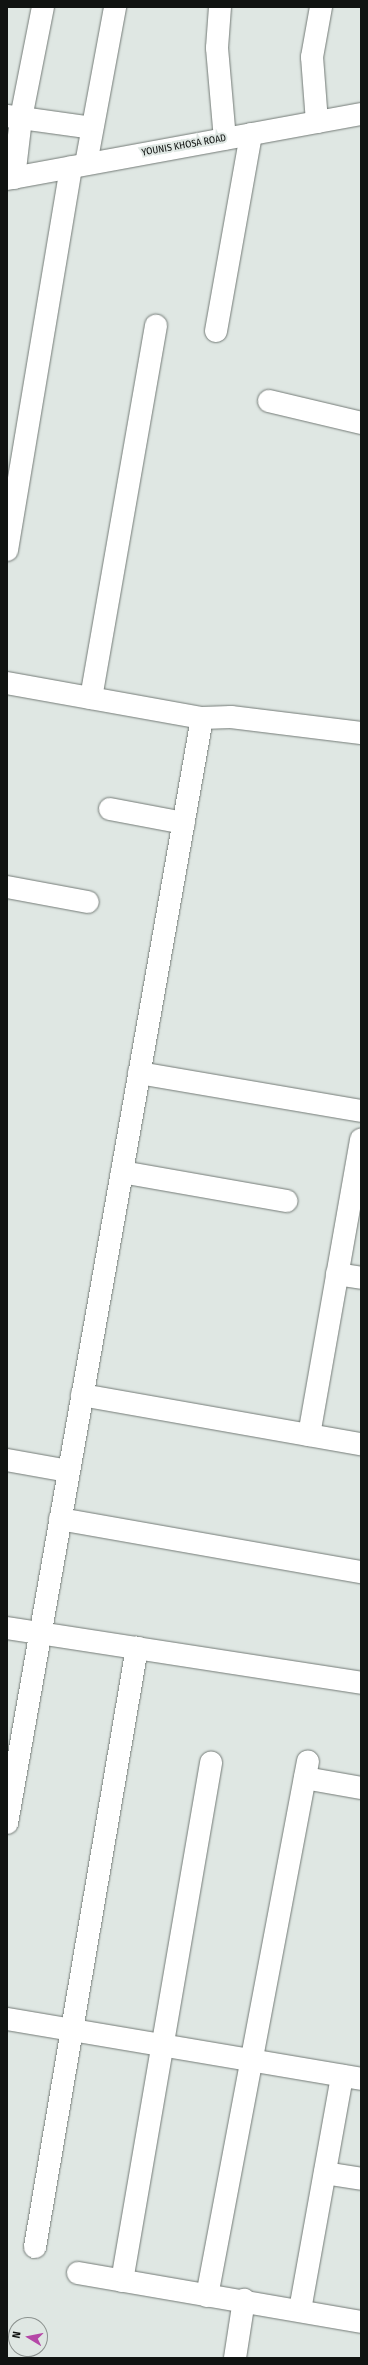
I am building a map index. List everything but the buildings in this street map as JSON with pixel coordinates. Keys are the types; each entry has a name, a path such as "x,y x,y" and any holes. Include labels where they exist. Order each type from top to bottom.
{"street":[{"path":"11,178 14,117 43,7"},
{"path":"7,550 11,499 78,166 92,128 115,7"},
{"path":"220,7 217,48 224,139"},
{"path":"317,122 312,57 321,7"},
{"name":"YOUNIS KHOSA ROAD","path":"11,178 361,114"},
{"path":"14,117 92,128"},
{"path":"216,331 251,134"},
{"path":"91,698 156,326"},
{"path":"269,401 361,423"},
{"path":"7,683 202,718 232,717 361,734"},
{"path":"7,1823 39,1633 202,718"},
{"path":"110,809 184,822"},
{"path":"7,887 88,902"},
{"path":"139,1073 361,1111"},
{"path":"309,1435 361,1140"},
{"path":"122,1172 286,1201"},
{"path":"337,1274 361,1278"},
{"path":"82,1396 361,1444"},
{"path":"7,1460 68,1471"},
{"path":"60,1519 361,1572"},
{"path":"7,1628 361,1683"},
{"path":"35,2247 70,2030 137,1648"},
{"path":"122,2281 161,2045 211,1763"},
{"path":"207,2296 253,2061 306,1769 361,1788"},
{"path":"7,2019 352,2077 325,2173 300,2310"},
{"path":"325,2173 361,2179"},
{"path":"78,2273 207,2296 244,2300 361,2322"},
{"path":"235,2358 244,2300"}]}
